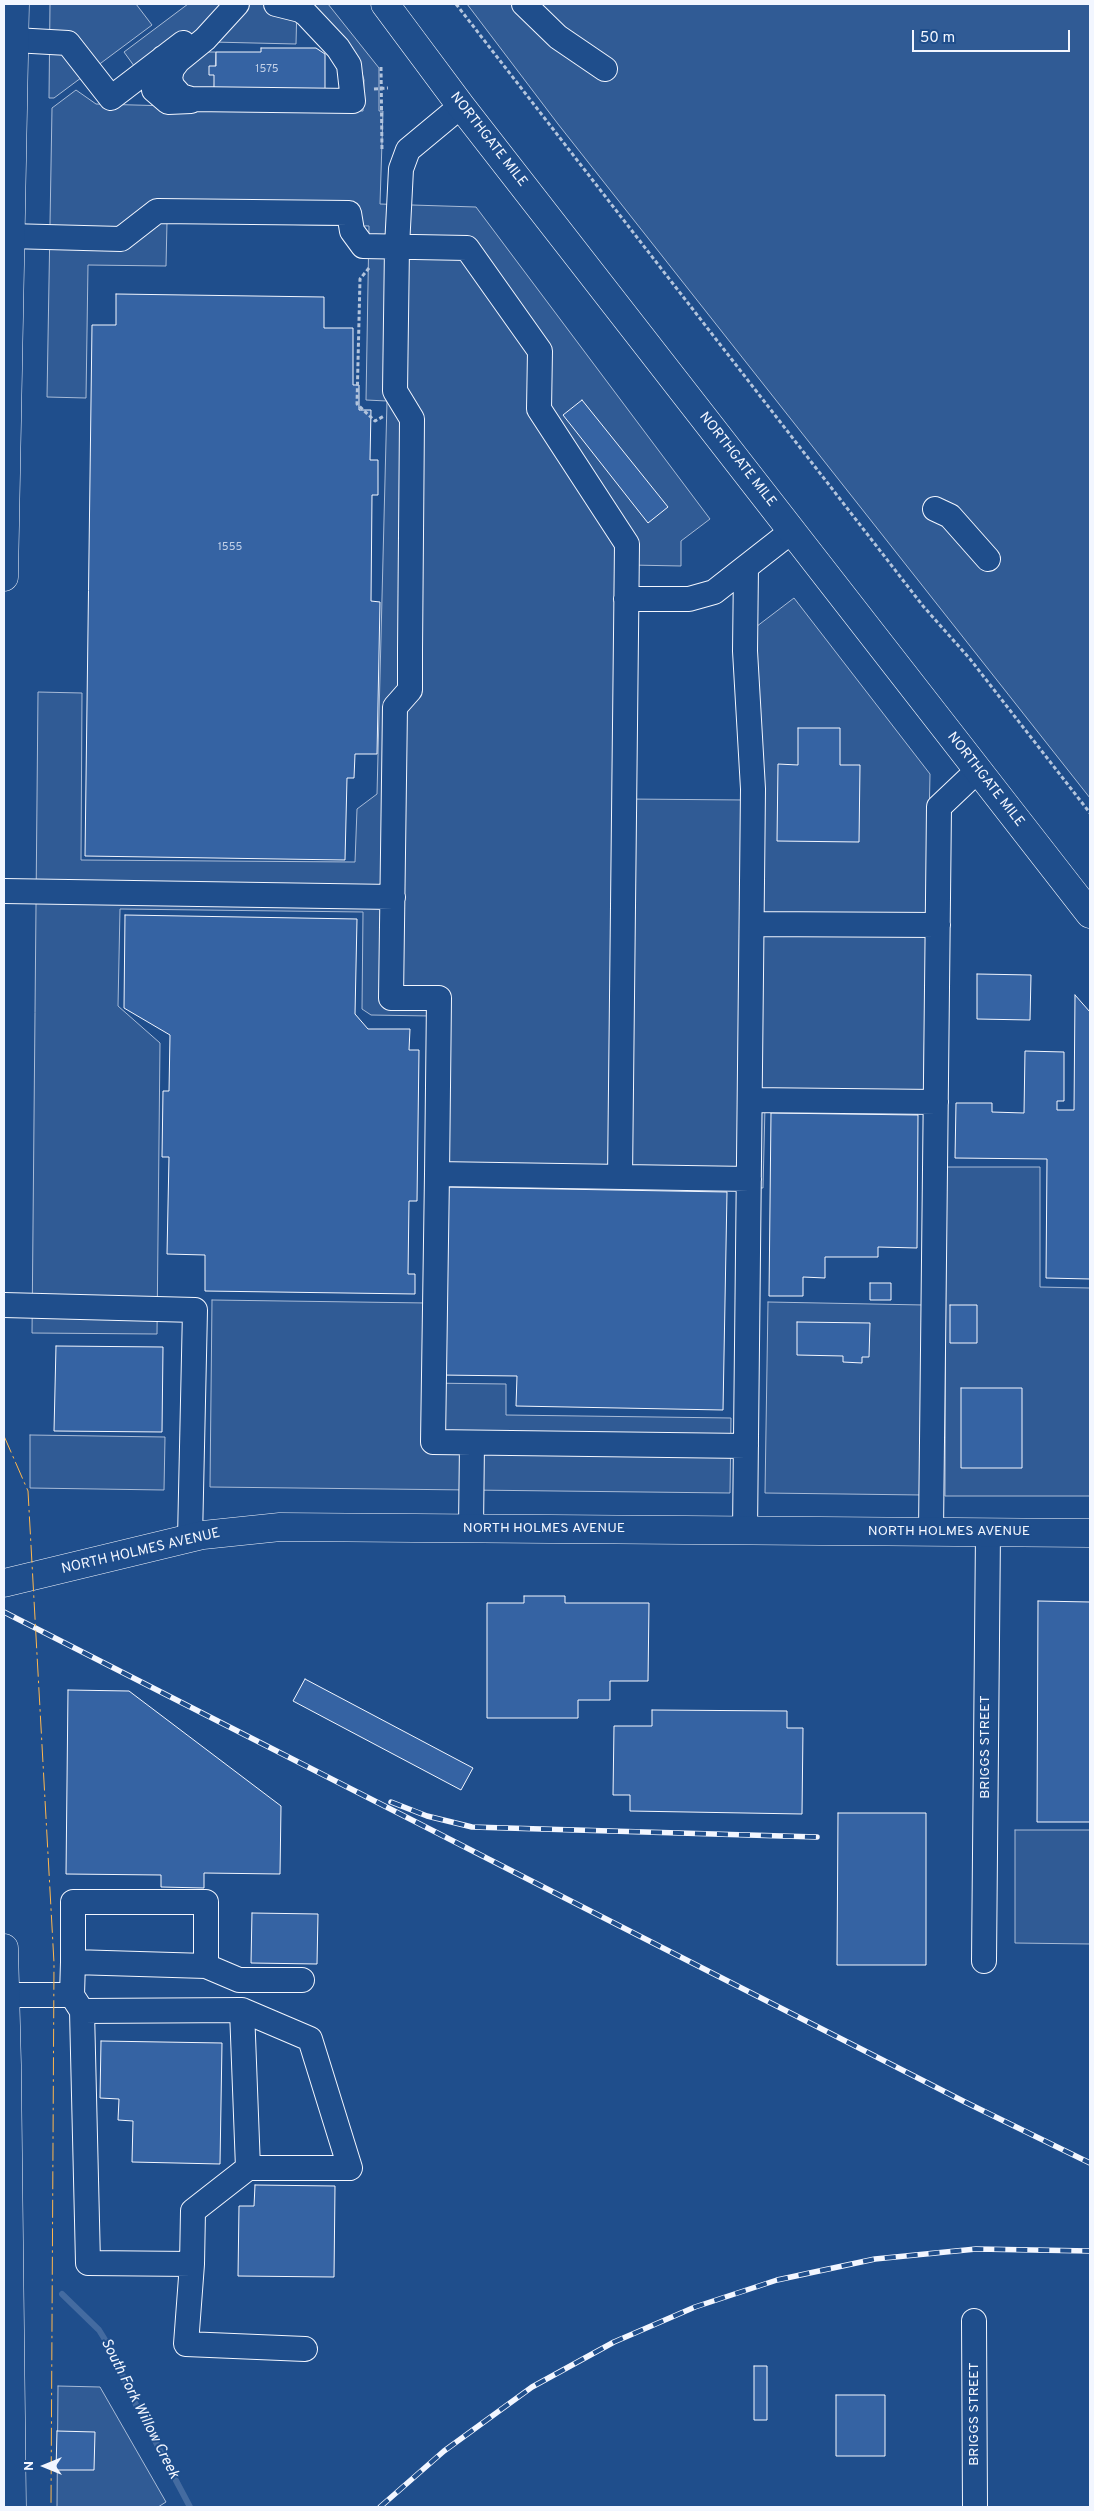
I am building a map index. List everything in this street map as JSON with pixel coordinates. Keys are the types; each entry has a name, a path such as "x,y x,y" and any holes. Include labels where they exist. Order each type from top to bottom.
{"main road":[{"path":"4,578 6,264 9,236 7,176 8,114 15,4"},
{"name":"NORTHGATE MILE","path":"385,4 461,106 1090,914"},
{"name":"NORTH HOLMES AVENUE","path":"4,1584 190,1538 280,1528 1090,1533"},
{"path":"4,1948 7,2265 12,2507"}],"street":[{"path":"14,40 68,42 111,98 235,4"},
{"path":"235,4 205,40 178,61 172,70 170,78 172,86 181,96 191,99 353,101 348,65 338,48 306,14 283,6"},
{"path":"524,4 558,37 605,70"},
{"path":"164,57 153,74 154,90 160,97 168,102 179,103 214,99"},
{"path":"461,106 446,121 408,150 400,169 397,247 395,391 412,420 410,690 395,707 391,998 439,998 433,1442 746,1446"},
{"path":"9,236 121,239 157,211 349,213 352,231 363,246 467,248 540,351 539,409 627,544 620,1177"},
{"path":"935,509 950,516 988,559"},
{"path":"626,599 689,599 714,592 792,531"},
{"path":"744,1530 753,789 745,651 746,567"},
{"path":"931,1531 939,807 977,771"},
{"path":"4,891 392,897"},
{"path":"752,924 938,925"},
{"path":"750,1100 936,1102"},
{"path":"437,1174 749,1179"},
{"path":"4,1305 195,1310 190,1538"},
{"path":"471,1528 472,1442"},
{"name":"BRIGGS STREET","path":"984,1961 988,1532"},
{"path":"192,2264 88,2263 77,2003 73,1962 73,1902 206,1902 206,1966"},
{"path":"73,1962 206,1966 239,1980 302,1980"},
{"path":"4,1995 77,2003 242,2010 310,2039 350,2168 248,2168 194,2211 186,2344 305,2350"},
{"path":"242,2010 248,2168"},
{"name":"BRIGGS STREET","path":"974,2321 975,2507"}],"path":[{"path":"456,4 917,598 970,659 1090,813"},
{"path":"381,67 382,158"},
{"path":"371,265 360,279 357,404 375,421 388,414"}],"shaded area":[{"path":"50,4 136,4 152,25 54,98 49,98"},
{"path":"188,4 297,4 296,44 212,42 150,88 124,52"},
{"path":"310,4 328,4 379,68 379,111 383,111 380,204 476,207 710,519 681,541 681,566 631,565 627,799 746,800 748,633 794,598 930,774 923,1110 765,1107 763,1188 427,1181 430,1016 371,1015 362,1009 363,912 120,909 118,1006 160,1043 157,1334 32,1333 38,692 82,693 81,860 355,862 357,809 377,794 387,401 366,400 369,226 167,222 166,266 88,265 86,398 47,397 52,108 76,90 96,104 363,111 364,80 358,59 329,21"},
{"path":"467,4 1090,4 1090,798 558,124"},
{"path":"203,52 216,52 214,92 184,90 179,70"},
{"path":"946,1167 1040,1167 1040,1287 1090,1288 1090,1496 945,1496"},
{"path":"212,1300 427,1303 426,1383 506,1384 506,1415 731,1418 730,1493 210,1487"},
{"path":"768,1302 924,1305 922,1495 765,1493"},
{"path":"30,1435 165,1437 164,1490 30,1488"},
{"path":"1015,1830 1090,1830 1090,1944 1015,1943"},
{"path":"58,2386 100,2387 166,2502 158,2507 57,2507"}],"building":[{"path":"261,48 316,48 325,54 325,91 214,97 214,75 209,75 209,66 216,66 216,52 261,52"},
{"path":"116,294 324,297 324,328 353,328 353,385 359,385 359,410 371,410 370,460 378,460 378,495 372,495 371,601 380,602 377,754 355,754 354,778 347,778 345,860 85,856 92,325 116,325"},
{"path":"582,400 668,507 648,523 563,415"},
{"path":"798,728 840,728 840,765 860,765 859,842 777,841 778,764 798,765"},
{"path":"125,915 357,919 355,1014 368,1029 410,1029 409,1050 419,1050 417,1201 409,1201 408,1274 415,1274 415,1294 205,1291 205,1255 167,1254 169,1157 162,1157 163,1091 169,1091 170,1035 124,1008"},
{"path":"977,974 1031,975 1030,1020 977,1019"},
{"path":"1075,995 1090,1012 1090,1279 1046,1278 1047,1159 955,1158 956,1103 992,1103 992,1112 1024,1113 1025,1051 1064,1052 1064,1101 1057,1101 1057,1110 1074,1110"},
{"path":"771,1113 918,1115 917,1248 878,1247 878,1257 825,1257 825,1278 803,1277 803,1296 769,1296"},
{"path":"444,1187 727,1192 723,1410 516,1406 517,1376 440,1375"},
{"path":"870,1283 891,1283 891,1300 870,1300"},
{"path":"950,1305 977,1305 977,1343 950,1343"},
{"path":"797,1322 870,1323 869,1357 862,1357 862,1363 843,1362 843,1356 797,1355"},
{"path":"56,1346 163,1347 162,1432 54,1431"},
{"path":"961,1388 1022,1388 1022,1468 961,1468"},
{"path":"524,1596 565,1596 565,1603 649,1603 648,1681 610,1681 610,1700 578,1700 578,1718 487,1718 487,1603 524,1603"},
{"path":"1038,1601 1090,1602 1090,1822 1037,1822"},
{"path":"305,1679 473,1768 461,1790 293,1701"},
{"path":"68,1690 129,1691 281,1806 280,1874 204,1873 204,1888 161,1887 161,1875 66,1874"},
{"path":"652,1710 787,1711 787,1728 803,1728 802,1814 630,1811 630,1795 613,1795 614,1726 652,1726"},
{"path":"838,1813 926,1813 926,1965 837,1965"},
{"path":"252,1913 318,1914 317,1964 251,1963"},
{"path":"101,2041 222,2043 220,2164 132,2162 133,2121 118,2120 119,2099 100,2098"},
{"path":"255,2185 335,2186 334,2277 238,2276 239,2206 254,2206"},
{"path":"754,2366 767,2366 767,2420 754,2420"},
{"path":"836,2395 885,2395 885,2456 836,2456"},
{"path":"57,2431 95,2432 94,2470 56,2470"}],"waterway":[{"name":"South Fork Willow Creek","path":"62,2294 99,2330 112,2351 133,2399 190,2507"}],"railway":[{"path":"4,1612 965,2102 1090,2163"},
{"path":"391,1802 427,1816 472,1827 817,1837"},
{"path":"380,2507 444,2451 532,2387 614,2342 695,2307 777,2280 875,2259 976,2249 1090,2251"}],"power":[{"path":"4,1436 28,1491 54,1963 51,2507"}]}
